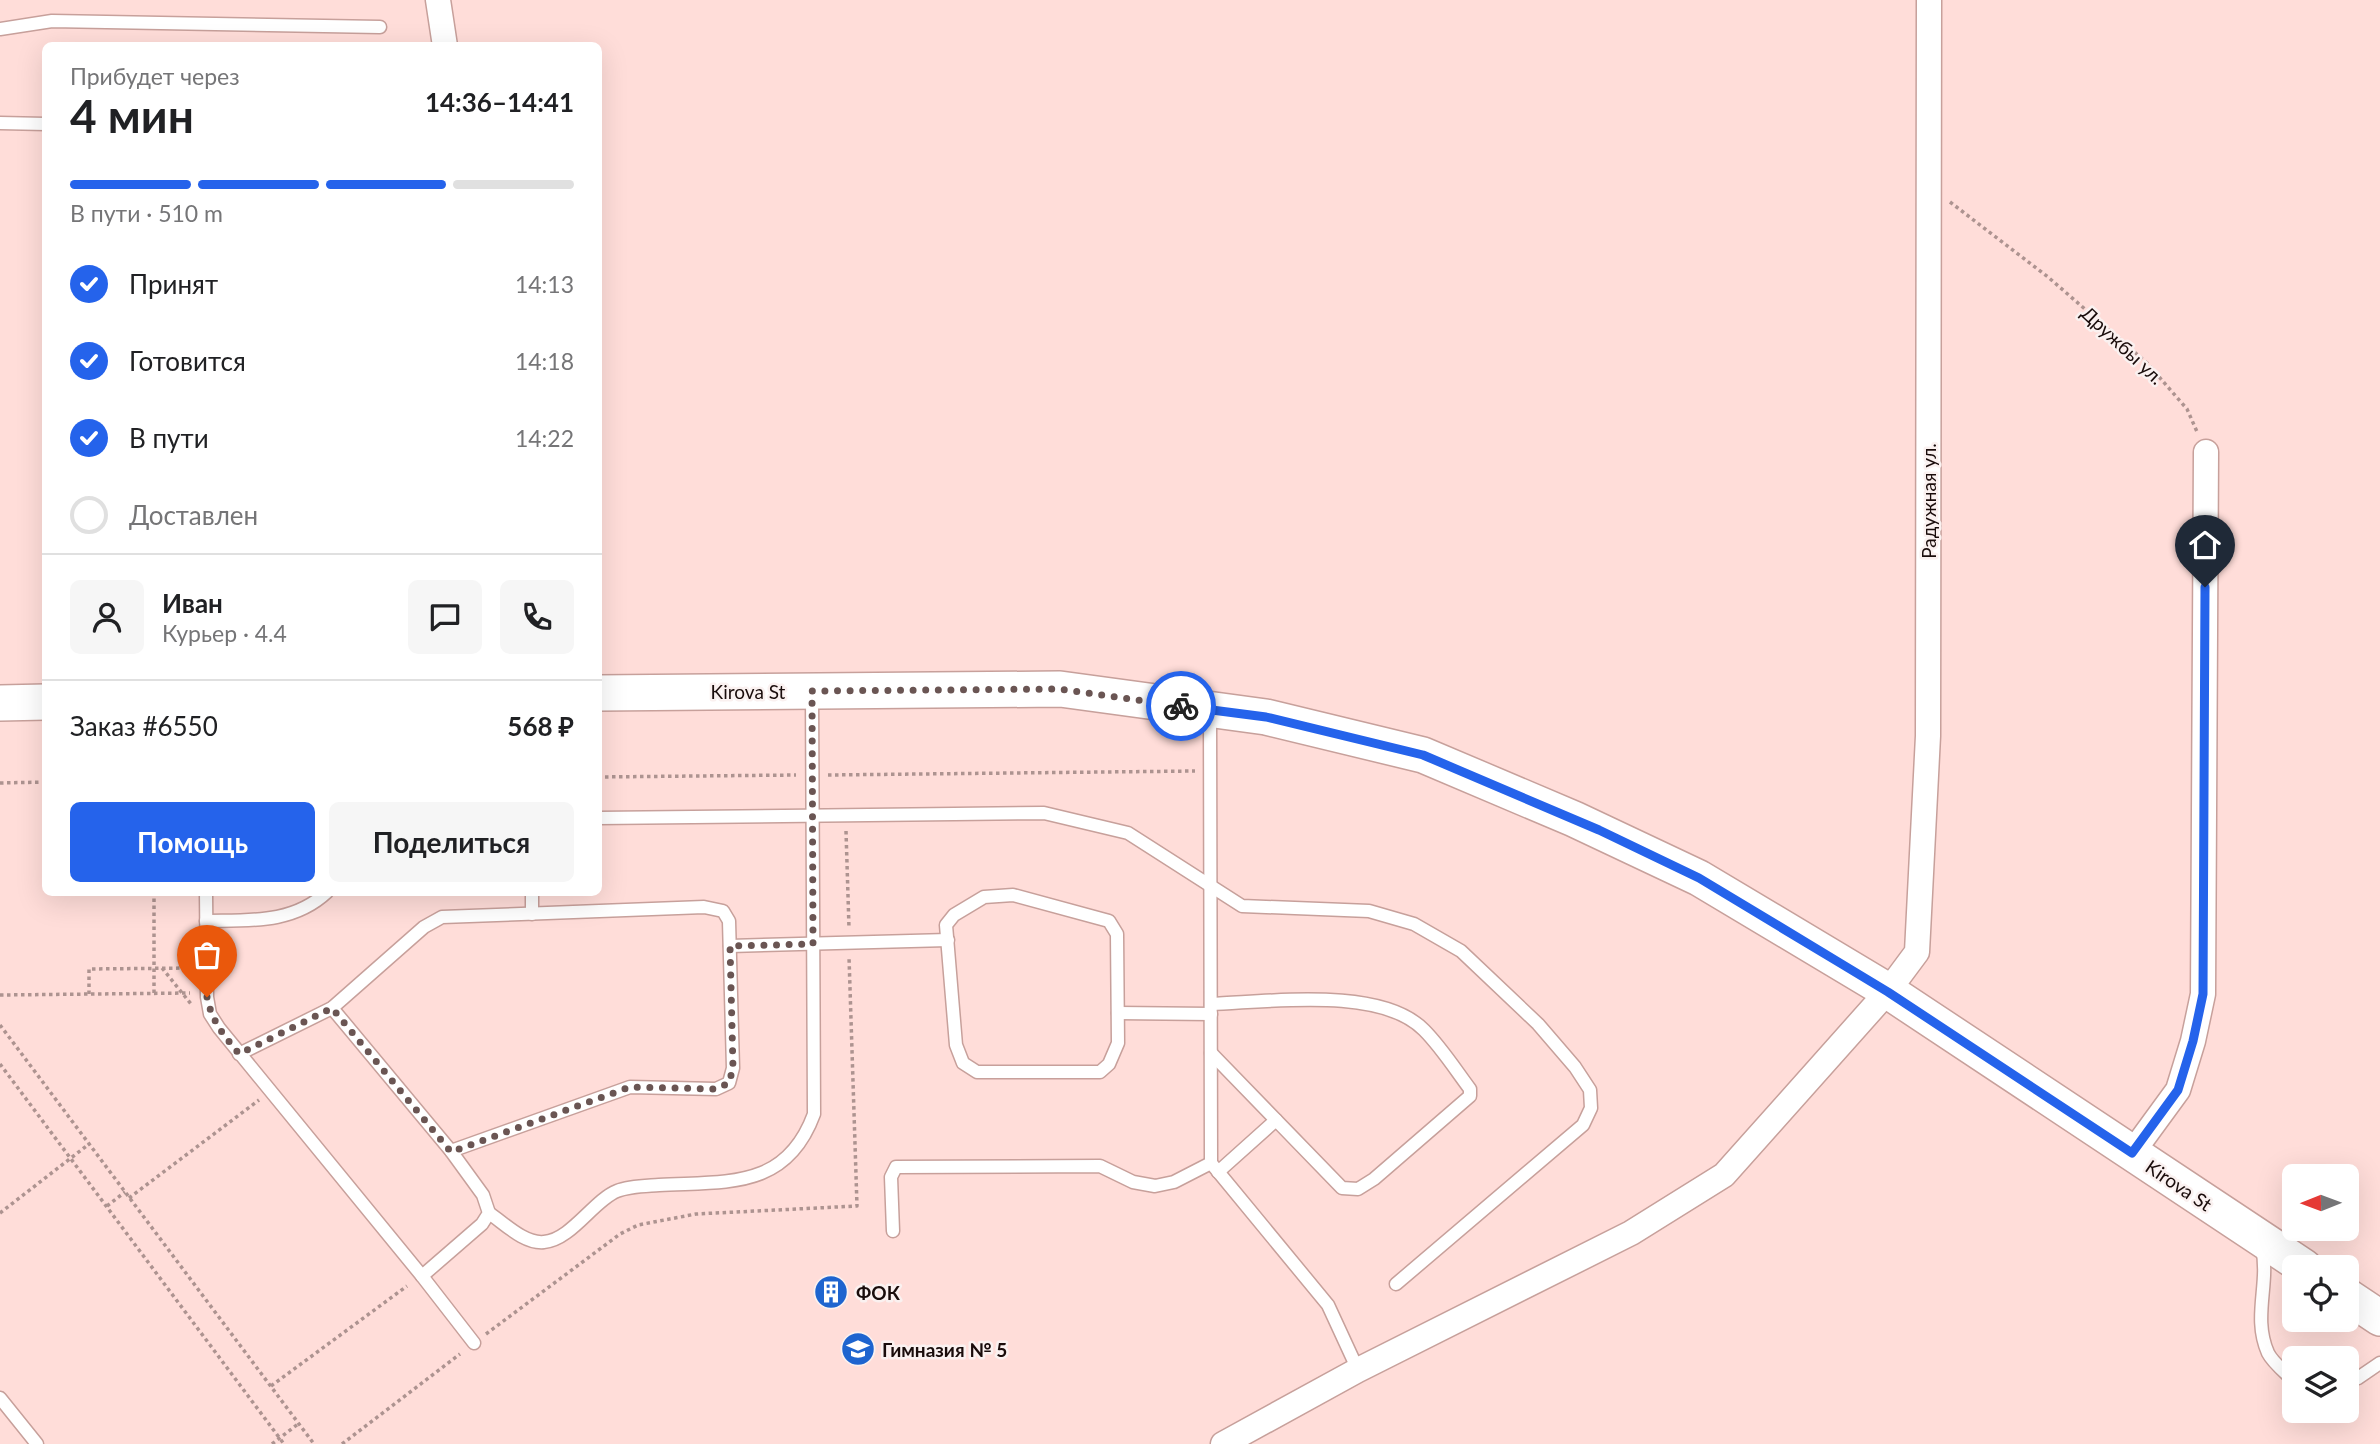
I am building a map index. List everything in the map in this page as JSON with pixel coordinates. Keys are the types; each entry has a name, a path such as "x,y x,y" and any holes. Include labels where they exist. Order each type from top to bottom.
{"main road":[{"name":"Kirova St","path":"602,692 1059,689 1266,717 1423,755 1574,819 1699,878 1888,992 2286,1255"},
{"path":"0,703 42,702"},
{"path":"2359,1304 2380,1318"}],"street":[{"path":"439,0 444,42"},
{"name":"Радужная ул.","path":"1223,1444 1358,1370 1631,1233 1724,1175 1888,992 1917,952 1928,736 1929,0"},
{"path":"2132,1153 2178,1090 2193,1041 2203,994 2206,452"}],"lane":[{"path":"0,29 52,21 380,27"},
{"path":"0,123 42,124"},
{"path":"332,1008 451,1152 483,1195 489,1213 530,1241 544,1242 566,1232 615,1191 744,1180 762,1175 796,1150 808,1131 814,1114 812,691"},
{"path":"1210,709 1211,1053 1215,1168 1328,1306 1358,1370"},
{"path":"602,818 1044,813 1128,833 1242,906 1369,911 1414,924 1461,951 1538,1024 1574,1067 1590,1090 1591,1108 1583,1125 1396,1284"},
{"path":"1013,895 1109,920 1117,934 1118,1013 1118,1043 1109,1064 1100,1072 977,1072 963,1063 956,1045 946,925 954,915 984,897 1013,895"},
{"path":"206,896 207,993 211,1014 219,1028 417,1279 474,1343"},
{"path":"206,921 270,920 292,915 316,903 323,896"},
{"path":"532,896 532,914"},
{"path":"239,1054 332,1008 424,927 442,917 704,907 723,911 729,921 730,946 733,1068 729,1083 716,1089 630,1087 451,1152"},
{"path":"730,946 948,940"},
{"path":"1118,1013 1320,1000 1355,1001 1394,1010 1422,1028 1470,1088 1470,1096 1374,1179 1358,1189 1342,1188 1211,1053"},
{"path":"893,1231 891,1177 896,1167 1100,1166 1133,1182 1155,1186 1215,1168 1276,1120"},
{"path":"417,1279 482,1224 489,1213"},
{"path":"2260,1238 2266,1268 2261,1325 2269,1355 2282,1369"},
{"path":"2359,1377 2380,1363"},
{"path":"0,1398 37,1444"}],"path":[{"name":"Дружбы ул.","path":"1929,164 1945,198 2048,277 2147,363 2187,409 2206,452"},
{"path":"602,777 1210,771"},
{"path":"0,783 42,782"},
{"path":"153,993 154,896"},
{"path":"89,994 89,969 207,968"},
{"path":"0,995 207,993"},
{"path":"0,1025 314,1444"},
{"path":"0,1064 284,1444"},
{"path":"129,1198 264,1097"},
{"path":"0,1213 89,1144"},
{"path":"107,1206 125,1192"},
{"path":"271,1386 417,1279"},
{"path":"272,1444 299,1423"}],"way so far":[{"path":"207,997 211,1014 239,1054 332,1008 451,1152 630,1087 716,1089 729,1083 733,1068 730,946 813,944 812,691 1059,689 1181,706"}],"place":[{"name":"ФОК","path":"831,1292"},
{"name":"Гимназия № 5","path":"858,1349"}],"route":[{"path":"1181,706 1266,717 1423,755 1599,830 1699,878 1888,992 2132,1153 2178,1090 2193,1041 2203,994 2205,587"}]}
